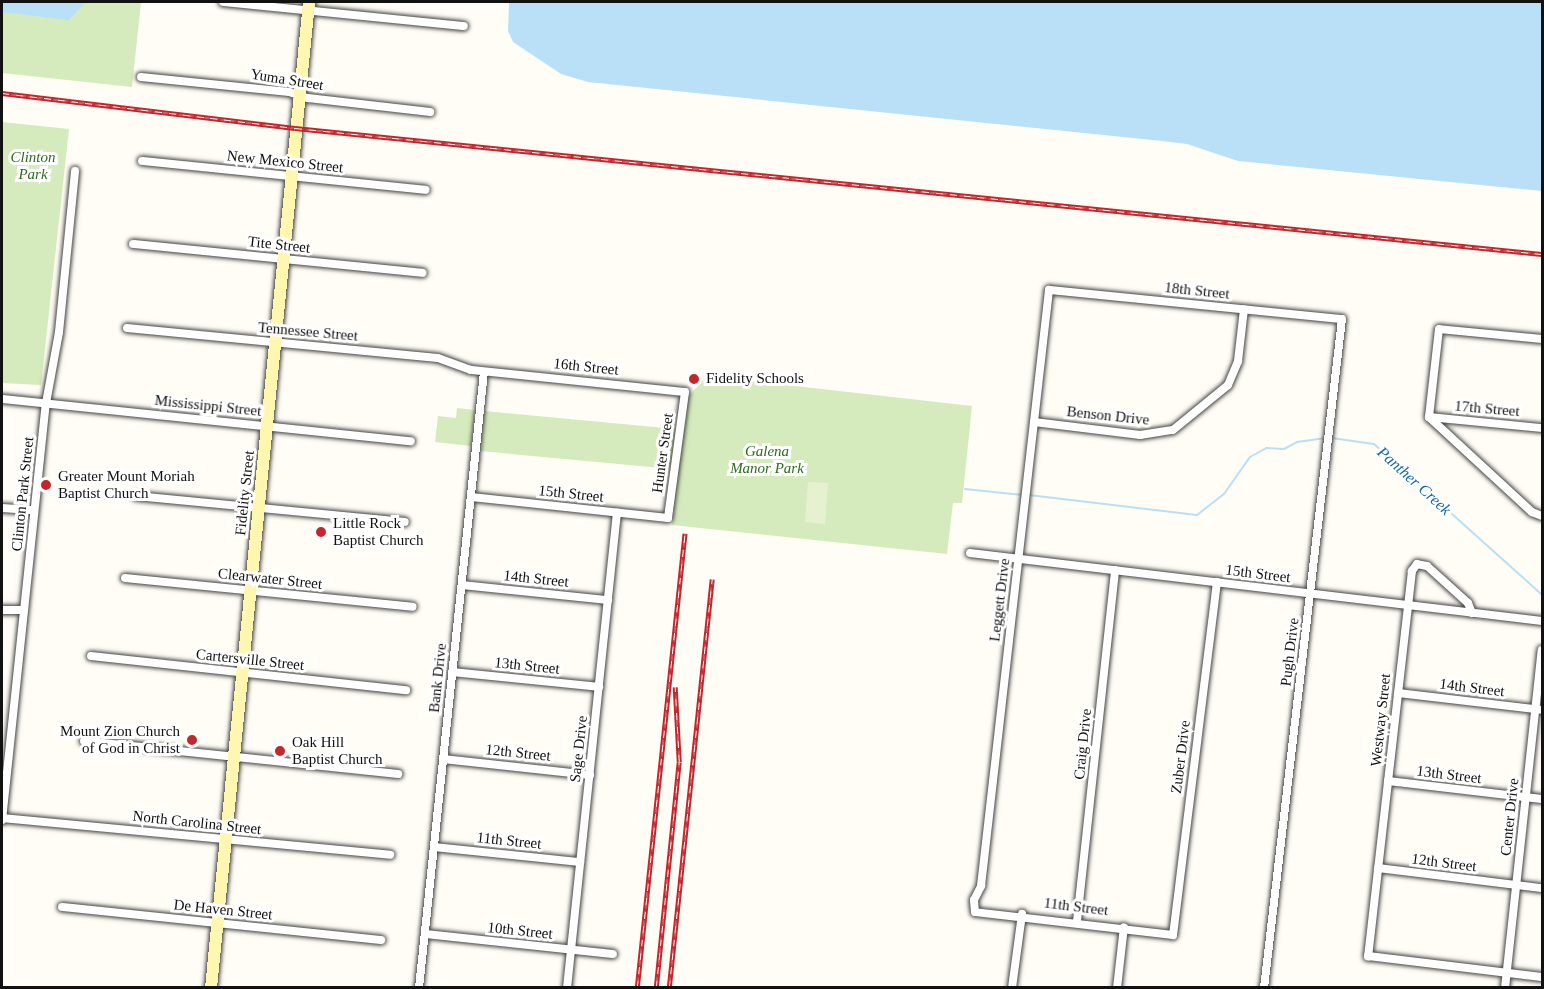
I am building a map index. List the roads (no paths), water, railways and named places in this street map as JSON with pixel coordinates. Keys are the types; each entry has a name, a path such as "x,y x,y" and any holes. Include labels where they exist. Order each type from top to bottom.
{"main road":[{"name":"Fidelity Street","path":"211,987 274,343 293,176 298,93 308,6"}],"street":[{"path":"223,2 308,6 464,26"},
{"name":"Yuma Street","path":"141,77 298,93 430,112"},
{"name":"New Mexico Street","path":"142,161 426,189"},
{"name":"Clinton Park Street","path":"2,819 45,403 59,332 75,171"},
{"name":"Tite Street","path":"133,244 423,273"},
{"name":"18th Street","path":"1049,290 1342,319"},
{"name":"Leggett Drive","path":"975,912 1049,290"},
{"name":"Benson Drive","path":"1034,422 1140,435 1173,430 1228,385 1238,361 1244,309"},
{"name":"Pugh Drive","path":"1264,987 1342,319"},
{"name":"Tennessee Street","path":"127,328 438,358 484,372"},
{"path":"1542,339 1439,329 1429,417 1532,512 1542,516"},
{"name":"16th Street","path":"484,372 685,392"},
{"name":"Bank Drive","path":"419,987 484,372"},
{"name":"Hunter Street","path":"668,518 685,392"},
{"name":"Mississippi Street","path":"2,399 411,441"},
{"name":"17th Street","path":"1429,417 1542,428"},
{"path":"136,496 405,522"},
{"name":"15th Street","path":"471,497 668,518"},
{"path":"2,508 34,510"},
{"name":"Sage Drive","path":"567,987 617,513"},
{"name":"15th Street","path":"970,553 1542,621"},
{"name":"Westway Street","path":"1472,613 1468,603 1427,566 1417,564 1412,571 1368,956 1506,973"},
{"name":"Craig Drive","path":"1077,921 1115,570"},
{"name":"Clearwater Street","path":"125,578 413,607"},
{"name":"Zuber Drive","path":"1173,935 1217,582"},
{"name":"14th Street","path":"462,585 608,600"},
{"path":"2,610 24,610"},
{"name":"Center Drive","path":"1505,987 1526,797 1539,709 1542,650"},
{"name":"Cartersville Street","path":"91,656 406,690"},
{"name":"13th Street","path":"452,672 599,687"},
{"name":"14th Street","path":"1398,693 1539,709"},
{"path":"2,714 13,715"},
{"path":"84,741 398,774"},
{"name":"12th Street","path":"443,759 590,775"},
{"name":"13th Street","path":"1388,781 1542,799"},
{"name":"North Carolina Street","path":"2,819 390,855"},
{"name":"11th Street","path":"434,846 580,862"},
{"name":"12th Street","path":"1378,868 1542,888"},
{"name":"De Haven Street","path":"62,907 381,940"},
{"name":"11th Street","path":"975,912 1022,914 1173,935"},
{"path":"1012,987 1022,914"},
{"path":"1117,987 1124,927"},
{"name":"10th Street","path":"425,934 613,954"},
{"path":"1506,973 1542,977"}],"water":[{"path":"2,2 86,2 69,20 2,12"},
{"path":"509,2 1542,2 1542,191 1238,161 1187,144 1162,141 588,82 561,74 513,42 508,31"}],"waterway":[{"name":"Panther Creek","path":"1029,495 1197,515 1224,494 1250,457 1266,448 1284,449 1297,442 1326,438"},
{"name":"Panther Creek","path":"1332,438 1374,444 1542,595"},
{"name":"Panther Creek","path":"965,489 1023,495"}],"railway":[{"path":"2,93 295,128 1542,254"},
{"path":"637,988 685,534"},
{"path":"669,988 712,579"},
{"path":"656,988 679,762 675,687"}],"place":[{"name":"Fidelity Schools","path":"694,379"},
{"name":"Greater Mount Moriah Baptist Church","path":"46,485"},
{"name":"Little Rock Baptist Church","path":"321,532"},
{"name":"Mount Zion Church of God in Christ","path":"192,740"},
{"name":"Oak Hill Baptist Church","path":"280,751"}],"park label":[{"name":"Clinton Park","path":"33,166"},
{"name":"Galena Manor Park","path":"767,460"}]}
